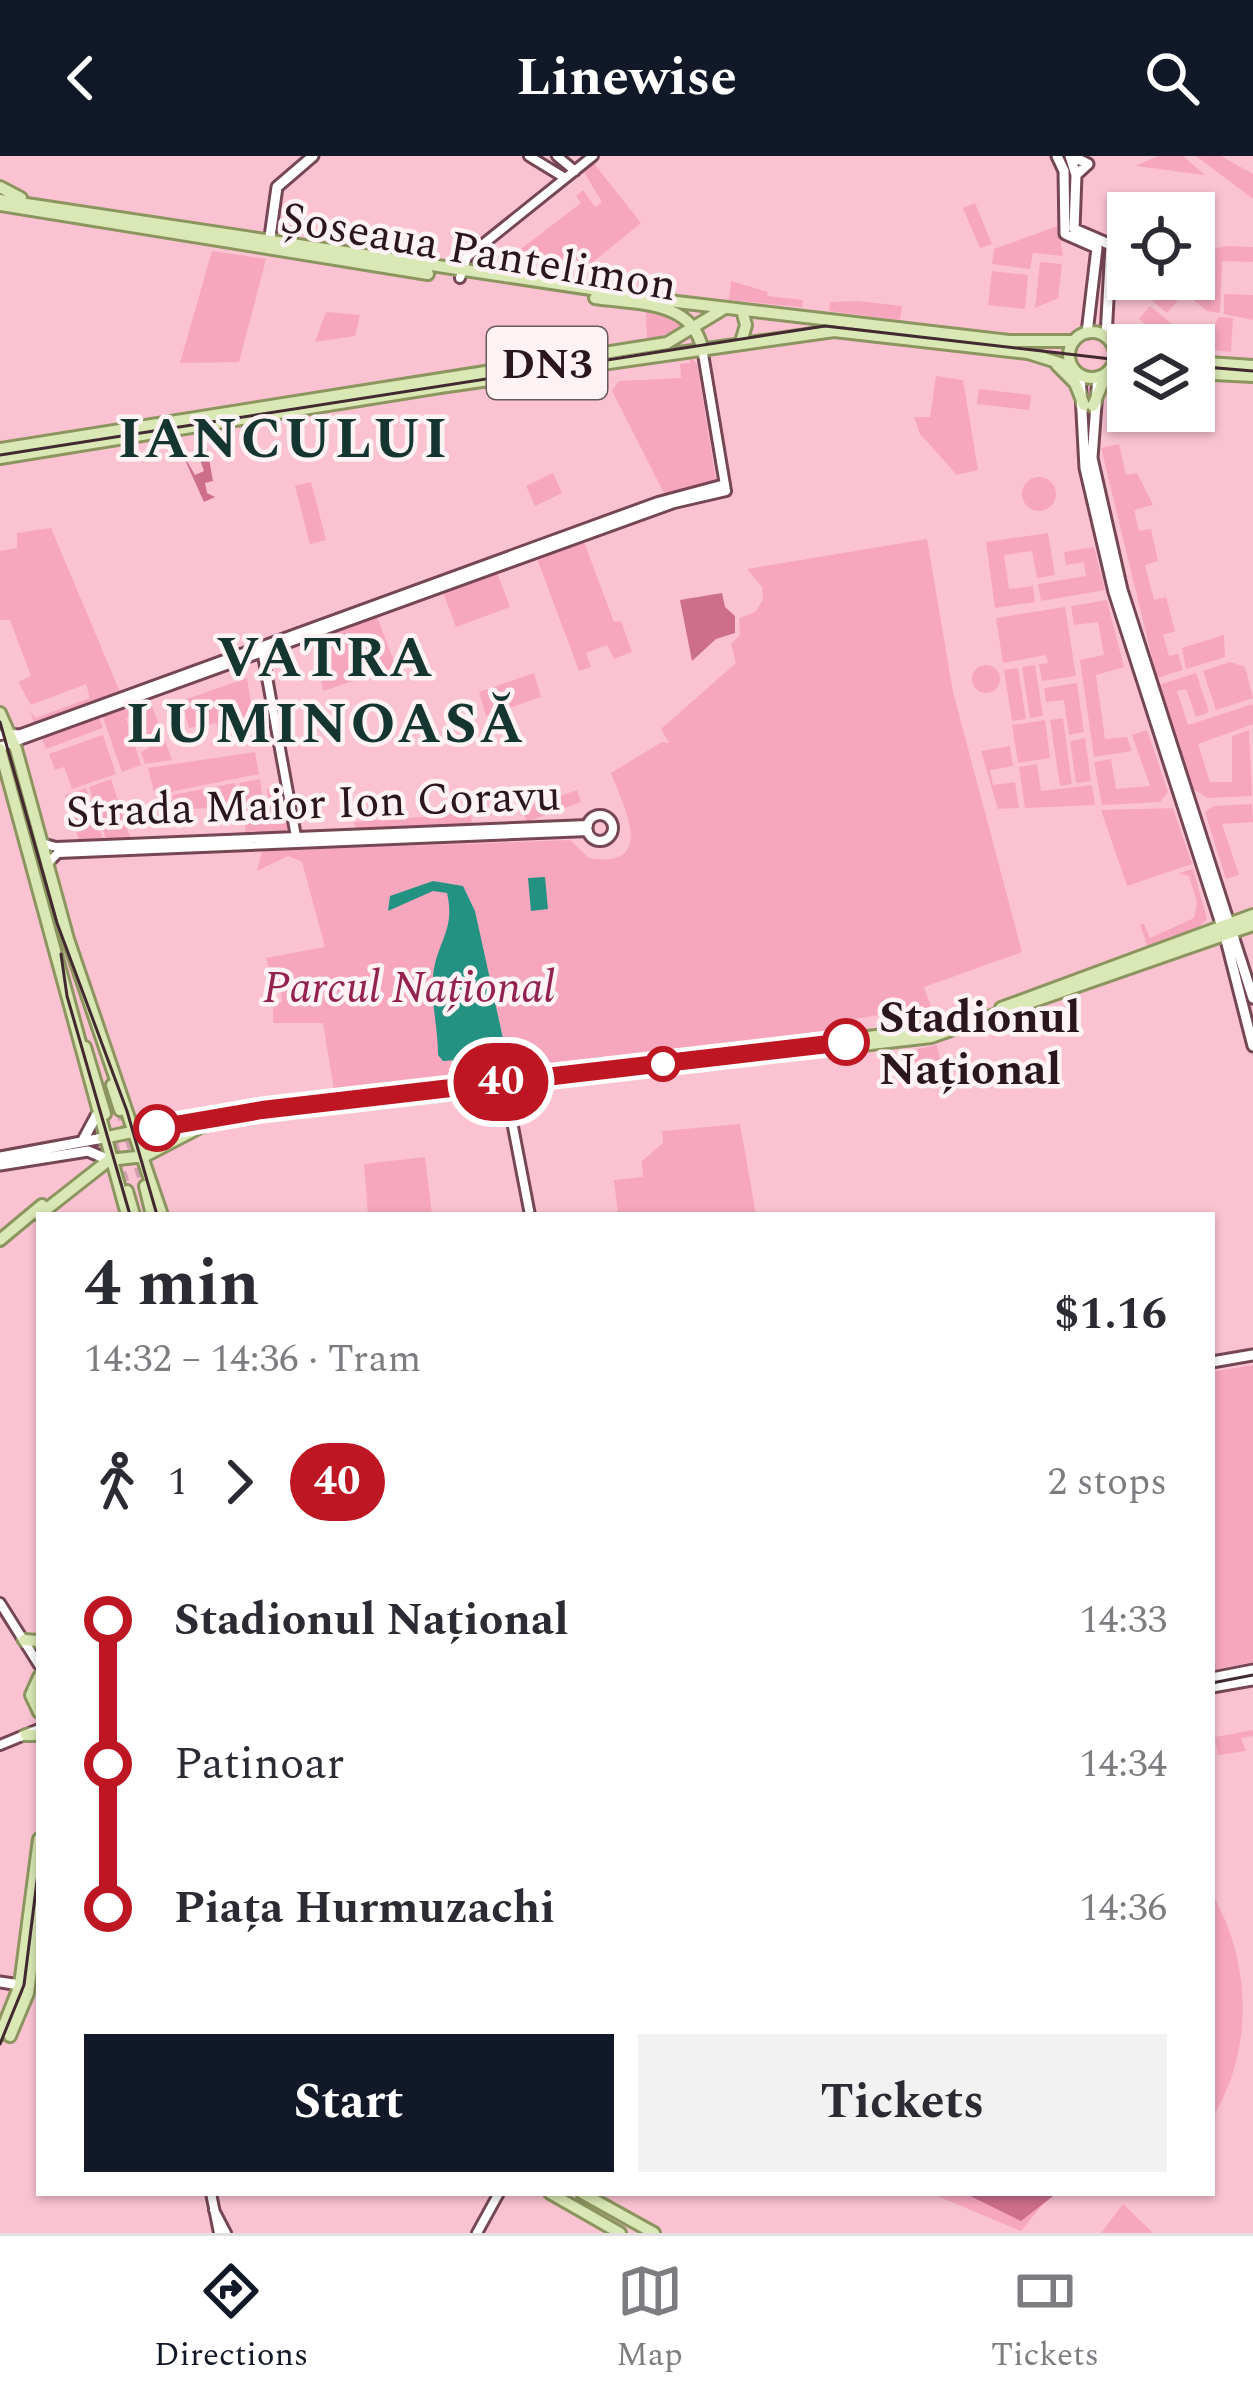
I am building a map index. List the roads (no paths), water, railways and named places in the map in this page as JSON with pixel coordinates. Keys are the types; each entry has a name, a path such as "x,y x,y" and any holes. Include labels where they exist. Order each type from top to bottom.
{"main road":[{"path":"269,246 277,187 313,156"},
{"path":"1068,162 1065,234 1098,246 1110,242 1109,324"},
{"path":"1068,162 1074,229 1098,246"},
{"name":"Șoseaua Pantelimon","path":"0,187 30,202 269,246"},
{"name":"Șoseaua Pantelimon","path":"3,206 30,202"},
{"name":"Șoseaua Pantelimon","path":"3,206 674,311 695,327 702,348 834,332 1044,356 1076,371"},
{"path":"1087,333 1098,246"},
{"name":"Șoseaua Pantelimon","path":"460,275 1009,341 1074,341"},
{"path":"735,309 746,325 741,342"},
{"name":"DN3","path":"0,454 680,338 735,309"},
{"path":"674,311 685,323 680,338"},
{"path":"1107,339 1087,333 1074,341 1069,352 1089,405 1091,458 1122,590 1253,998"},
{"name":"DN3","path":"0,454 702,348"},
{"path":"1044,356 1072,379 1089,405"},
{"path":"1215,363 1253,365"},
{"path":"1089,405 1107,369"},
{"name":"DN3","path":"1076,371 1107,374"},
{"path":"1215,374 1253,376"},
{"path":"1089,405 1107,379"},
{"path":"0,713 5,742 47,864 105,1156 129,1212"},
{"path":"5,742 3,766 120,1110"},
{"path":"1228,930 1253,915"},
{"path":"0,1161 213,1114 938,1036 1253,925"},
{"path":"1228,930 1253,1046"},
{"path":"61,940 145,1156 161,1212"},
{"path":"0,1161 71,1154 145,1156 212,1121 504,1083"},
{"path":"79,1144 100,1115"},
{"path":"42,1212 105,1156"},
{"path":"37,1212 105,1156"},
{"path":"145,1186 151,1212"},
{"path":"127,1191 130,1212"},
{"path":"0,1243 36,1213"},
{"path":"0,1243 36,1217"},
{"path":"1215,1361 1253,1354"},
{"path":"24,1640 36,1641"},
{"path":"1215,1677 1253,1670"},
{"path":"1215,1686 1253,1680"},
{"path":"5,2036 29,1990 36,1872"},
{"path":"27,1970 36,1924"},
{"path":"0,1985 29,1990"},
{"path":"555,2196 620,2233"},
{"path":"587,2196 654,2233"}],"street":[{"path":"529,156 566,178"},
{"path":"556,156 575,170"},
{"path":"460,275 467,257 592,156"},
{"path":"5,742 653,507 726,487 702,348"},
{"path":"262,650 297,840"},
{"name":"Strada Maior Ion Coravu","path":"47,864 57,854 133,847 588,828"},
{"name":"Strada Maior Ion Coravu","path":"41,843 133,847"},
{"path":"504,1083 529,1212"},
{"path":"0,1603 36,1660"},
{"path":"0,1745 36,1732"},
{"path":"211,2196 222,2233"},
{"path":"477,2233 497,2196"}],"tunnel":[{"path":"120,1110 145,1186"},
{"path":"109,1129 127,1191"}],"tram line":[{"path":"0,455 825,326 1107,359"},
{"path":"1215,368 1253,371"},
{"path":"0,722 57,923 127,1111 156,1212"},
{"path":"61,954 67,996 129,1212"},
{"name":"40","path":"157,1128 219,1115 846,1042"},
{"path":"1215,1682 1253,1675"},
{"path":"0,2044 24,1985 36,1889"}],"place":[{"name":"Stadionul Național","path":"846,1042"}],"district":[{"name":"IANCULUI","path":"284,437"},
{"name":"VATRA LUMINOASĂ","path":"326,689"}],"park label":[{"name":"Parcul Național","path":"409,986"}]}
